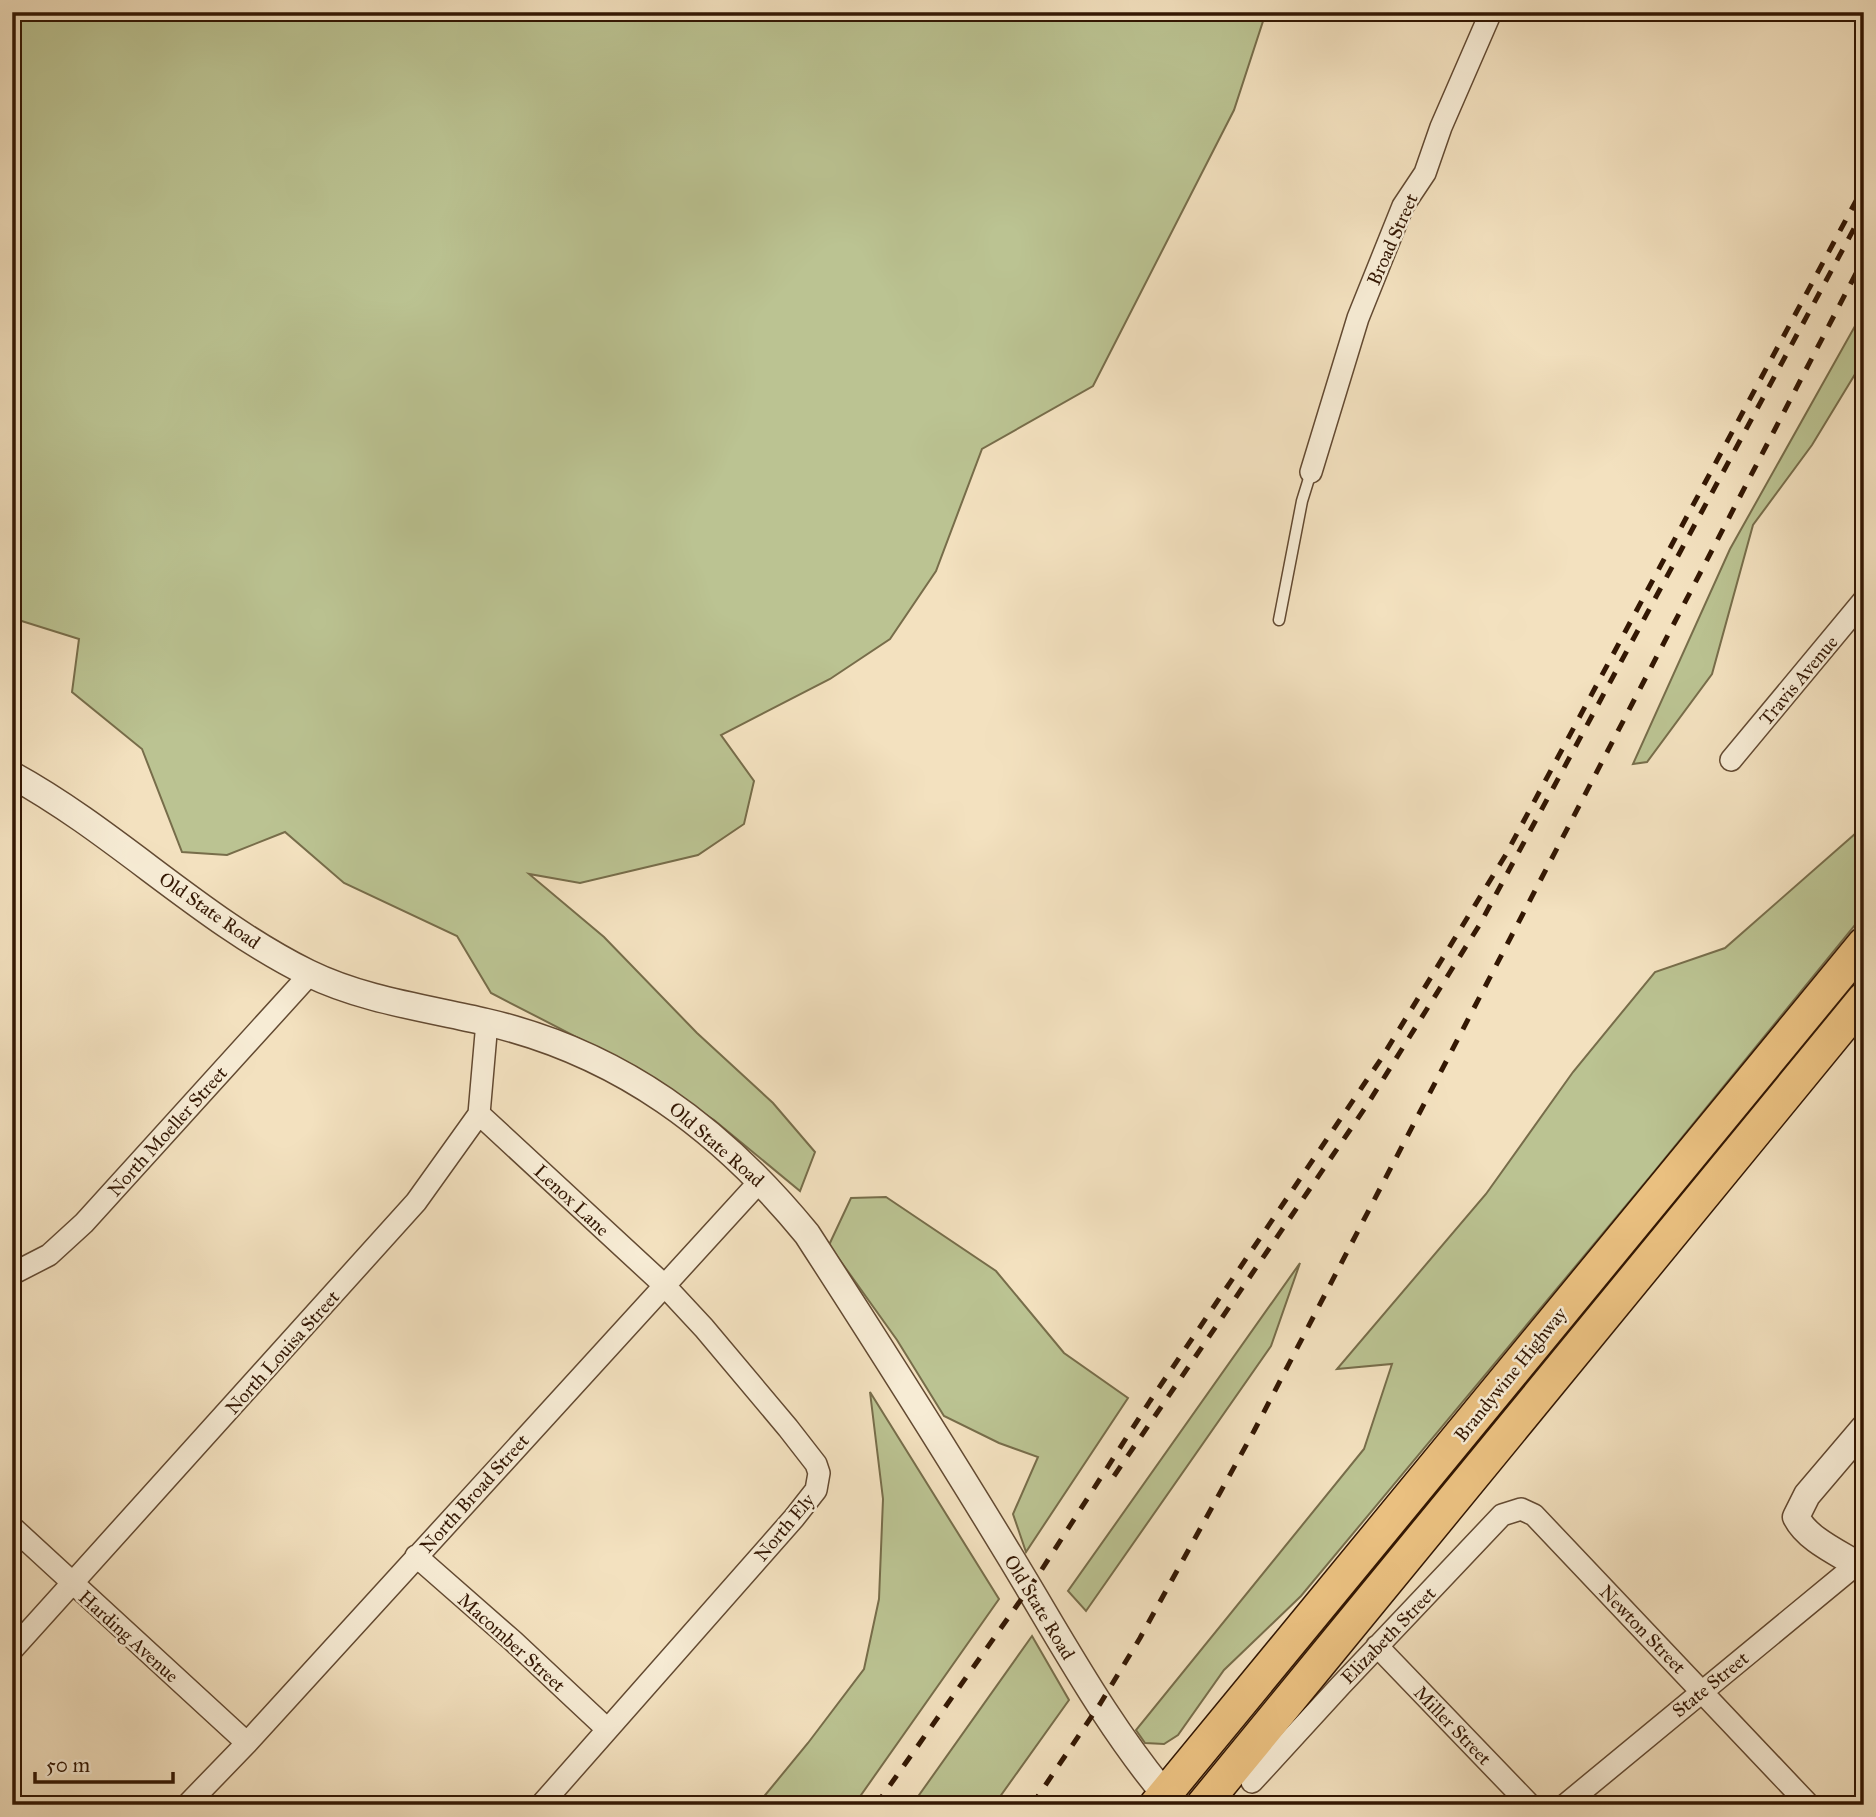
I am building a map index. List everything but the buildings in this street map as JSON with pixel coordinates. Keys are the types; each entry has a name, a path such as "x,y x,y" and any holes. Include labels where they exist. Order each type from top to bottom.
{"main road":[{"name":"Brandywine Highway","path":"1165,1801 1864,944"},
{"name":"Brandywine Highway","path":"1203,1805 1864,999"}],"street":[{"name":"Broad Street","path":"1311,472 1358,318 1377,268 1404,206 1424,173 1491,12"},
{"name":"Travis Avenue","path":"1731,760 1864,600"},
{"name":"Old State Road","path":"12,775 120,846 228,926 310,974 361,993 487,1022 570,1048 651,1089 734,1154 761,1180 807,1234 1006,1550 1082,1677 1165,1801"},
{"name":"North Moeller Street","path":"12,1274 49,1255 84,1223 310,974"},
{"path":"479,1114 487,1022"},
{"name":"Lenox Lane","path":"479,1114 664,1285"},
{"name":"North Louisa Street","path":"12,1650 416,1202 479,1114"},
{"name":"North Broad Street","path":"187,1805 247,1743 761,1180"},
{"name":"North Ely","path":"541,1805 816,1490 819,1473 816,1464 704,1328 664,1285"},
{"path":"1861,1567 1810,1535 1796,1517 1807,1495 1864,1428"},
{"name":"Elizabeth Street","path":"1252,1782 1502,1515 1521,1509 1534,1515"},
{"name":"Newton Street","path":"1534,1515 1809,1805"},
{"name":"Harding Avenue","path":"12,1527 247,1743"},
{"name":"Macomber Street","path":"416,1556 513,1641 607,1729"},
{"name":"State Street","path":"1565,1805 1702,1690 1861,1567"},
{"name":"Miller Street","path":"1377,1646 1530,1805"}],"lane":[{"path":"1279,620 1302,501 1311,472"}],"green space":[{"path":"12,12 1266,12 1234,110 1093,386 982,449 936,571 890,639 830,679 721,735 754,781 744,824 698,855 580,883 529,874 604,937 697,1033 773,1103 815,1152 800,1191 714,1120 623,1061 491,993 457,936 344,883 285,832 227,855 182,852 142,749 72,692 79,639 12,618"},
{"path":"1864,310 1864,358 1860,366 1812,445 1753,525 1712,674 1647,762 1633,764 1730,549"},
{"path":"1864,826 1864,914 1654,1172 1301,1596 1224,1670 1178,1735 1164,1744 1145,1743 1136,1730 1364,1449 1392,1364 1337,1369 1486,1194 1573,1072 1655,972 1725,948"},
{"path":"886,1197 996,1271 1064,1353 1128,1398 1026,1552 1013,1514 1038,1457 999,1443 944,1416 897,1340 829,1245 851,1198"},
{"path":"1300,1263 1271,1346 1086,1611 1068,1591"},
{"path":"870,1392 999,1599 854,1805 757,1805 864,1669 879,1599 883,1499"},
{"path":"1032,1636 1069,1700 994,1805 912,1805"}],"railway":[{"path":"876,1805 1037,1577 1150,1401 1381,1059 1505,856 1864,186"},
{"path":"1114,1476 1367,1105 1480,924 1864,210"},
{"path":"1032,1805 1100,1704 1140,1638 1254,1431 1864,258"}]}
